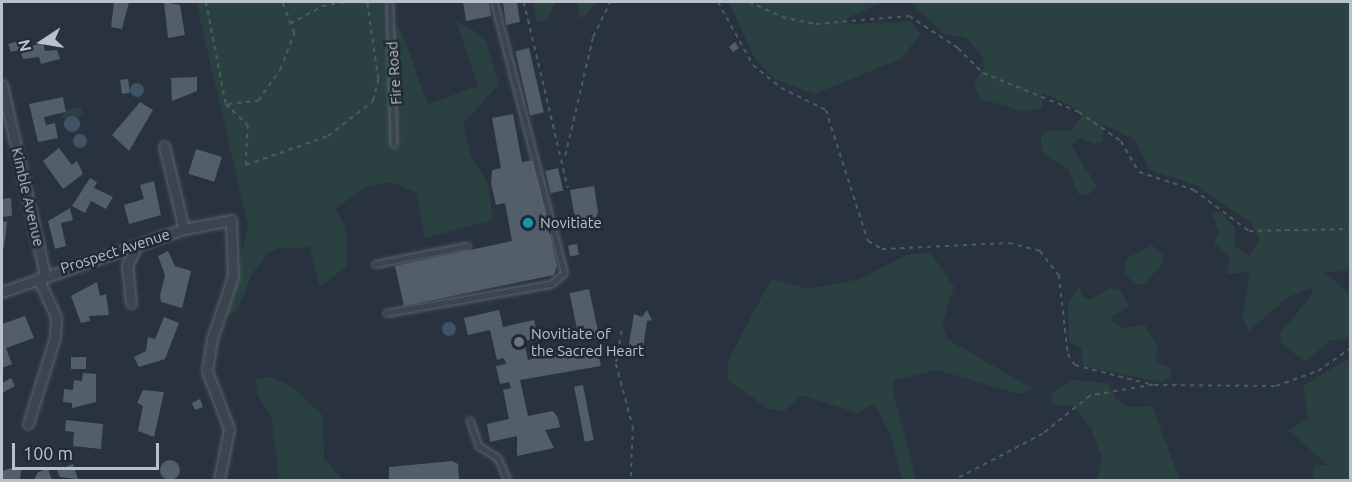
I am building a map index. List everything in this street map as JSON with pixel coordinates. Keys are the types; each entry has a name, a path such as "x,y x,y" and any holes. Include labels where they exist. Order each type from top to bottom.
{"street":[{"name":"Kimble Avenue","path":"2,85 41,276 56,317 55,337 28,424"},
{"path":"164,146 184,229"},
{"name":"Prospect Avenue","path":"2,292 41,276 184,229 231,220 233,276 212,339 207,371 229,429 219,480"},
{"path":"131,303 127,266 137,245"},
{"path":"112,254 127,266"}],"lane":[{"name":"Fire Road","path":"390,2 394,144"},
{"path":"386,313 551,284 564,273 494,2"},
{"path":"375,264 467,246"},
{"path":"470,420 479,446 498,458 508,480"}],"path":[{"path":"206,2 226,104 248,125 246,165 349,124 373,101 378,79 367,2"},
{"path":"226,104 258,101 267,94 294,33 282,2"},
{"path":"289,24 322,6 347,2"},
{"path":"524,2 555,140 565,157"},
{"path":"568,188 565,157 593,37 610,2"},
{"path":"718,2 753,65 781,88 826,110 867,241 882,249 1009,243 1040,251 1059,276 1068,354 1075,365 1153,385"},
{"path":"749,2 782,17 816,24 909,16 958,48 983,73 1079,112 1121,141 1139,172 1194,190 1249,231 1350,229"},
{"path":"622,331 616,364 633,427 631,480"},
{"path":"955,480 1043,434 1090,396 1153,385 1276,386 1318,371 1350,349"}],"green space":[{"path":"196,2 390,2 391,26 401,30 428,104 478,86 456,21 473,30 486,41 499,84 463,124 471,156 488,184 493,220 425,238 416,192 391,182 366,187 335,209 346,227 347,266 319,287 310,247 277,249 267,254 252,274 237,312 228,315 248,225"},
{"path":"533,2 556,2 546,21 537,22"},
{"path":"577,2 598,2 581,19"},
{"path":"729,2 910,2 881,3 847,18 846,24 911,22 920,34 902,58 815,94 774,79 754,57"},
{"path":"910,2 1350,2 1350,271 1324,272 1350,294 1350,339 1330,340 1306,362 1282,344 1280,334 1313,293 1312,288 1288,297 1249,331 1243,319 1249,272 1227,274 1230,256 1214,243 1219,233 1212,214 1220,212 1235,228 1235,246 1249,256 1260,240 1251,223 1196,185 1150,170 1134,139 1103,124 1103,141 1095,144 1079,138 1071,146 1097,186 1088,195 1078,194 1068,169 1042,152 1041,137 1046,131 1071,130 1085,113 1042,92 1042,107 1026,112 980,99 974,83 984,68 983,57 966,38 945,34"},
{"path":"80,107 84,116 59,119 67,110"},
{"path":"1152,245 1163,255 1162,264 1143,285 1135,284 1124,273 1126,259"},
{"path":"931,253 954,287 942,324 947,339 1033,389 1019,394 937,370 895,380 892,388 916,480 902,480 891,435 874,404 857,413 802,395 784,411 768,409 728,380 728,361 771,279 809,289 860,279 906,255"},
{"path":"1079,287 1083,298 1091,299 1110,288 1120,291 1130,306 1112,316 1113,322 1122,328 1144,324 1157,345 1156,362 1170,368 1170,378 1161,382 1083,366 1081,348 1069,342 1068,303"},
{"path":"1350,357 1350,480 1316,480 1311,472 1316,465 1328,465 1288,430 1308,419 1303,386"},
{"path":"270,377 291,386 323,416 324,458 343,480 279,480 271,416 257,394 256,380"},
{"path":"1073,380 1108,383 1114,397 1126,407 1152,406 1180,480 1097,480 1102,459 1092,430 1073,405 1056,406 1051,400 1053,392"}],"water":[{"path":"134,83 140,83 144,90 140,97 134,97 130,93 130,87"},
{"path":"72,116 78,118 80,124 78,130 72,132 66,130 64,124 66,118"},
{"path":"80,134 85,136 87,141 85,146 80,148 75,146 73,141 75,136"},
{"path":"446,322 452,322 456,329 452,336 446,336 442,332 442,326"}],"building":[{"path":"114,2 129,2 122,29 111,27"},
{"path":"164,2 180,5 185,35 168,38"},
{"path":"463,2 489,2 491,16 466,21"},
{"path":"503,2 517,2 520,22 506,25"},
{"path":"19,41 19,50 11,52 8,44"},
{"path":"735,42 739,48 733,52 729,47"},
{"path":"43,43 45,51 57,50 60,59 41,64 39,57 23,59 20,49"},
{"path":"529,48 544,112 530,115 515,51"},
{"path":"197,77 197,91 172,101 171,78"},
{"path":"128,79 130,93 122,94 120,80"},
{"path":"63,97 66,112 44,117 46,125 55,123 58,138 38,142 29,104"},
{"path":"140,102 153,110 129,151 112,135"},
{"name":"Novitiate","path":"513,114 522,162 534,160 557,266 554,275 404,306 395,266 512,241 505,203 496,205 491,183 492,170 501,168 492,118"},
{"path":"59,148 72,165 77,161 83,174 63,189 43,161"},
{"path":"196,149 222,157 214,182 188,174"},
{"path":"558,168 563,190 551,193 545,171"},
{"path":"90,178 97,182 94,188 113,197 106,209 91,201 85,213 72,206"},
{"path":"154,181 161,215 129,224 124,205 144,199 140,185"},
{"path":"594,186 598,212 592,227 577,229 570,190"},
{"path":"11,198 12,216 2,217 2,199"},
{"path":"70,208 73,220 61,223 66,246 55,249 48,221"},
{"path":"2,221 7,222 4,248 2,247"},
{"path":"577,244 579,255 570,256 568,246"},
{"path":"168,251 175,266 191,271 182,308 161,302 160,296 165,275 158,256"},
{"path":"97,282 100,296 106,294 109,315 89,316 90,321 81,323 71,296"},
{"path":"589,289 599,337 580,341 569,293"},
{"path":"499,310 503,327 534,320 538,338 524,341 528,360 577,346 578,353 597,349 601,366 520,380 528,416 553,411 558,418 560,427 545,430 554,448 517,456 517,436 490,442 487,424 509,419 503,390 511,388 509,382 500,384 496,366 506,364 504,358 497,360 490,330 468,335 464,318"},
{"path":"647,310 652,320 647,321 642,355 629,343 634,314 642,317"},
{"path":"25,316 34,338 6,348 12,364 2,368 2,324"},
{"path":"164,317 179,323 165,359 139,367 134,357 146,351 148,337 155,339"},
{"path":"71,357 86,357 86,369 71,369"},
{"path":"83,373 96,374 96,402 72,408 72,403 63,402 64,389 73,390 74,380 82,381"},
{"path":"11,378 15,386 2,393 2,383"},
{"path":"583,385 594,440 585,442 574,387"},
{"path":"143,390 164,392 154,437 138,431 143,406 137,403"},
{"path":"200,399 203,407 195,410 192,403"},
{"path":"66,420 103,424 101,449 73,446 74,432 65,431"},
{"path":"170,460 177,463 180,470 177,477 170,480 163,477 160,470 163,463"},
{"path":"452,461 458,464 459,480 389,480 389,467"},
{"path":"73,464 78,479 85,480 60,477 57,470"},
{"path":"11,468 21,470 20,480 2,480 2,471"},
{"path":"48,469 52,480 34,480 38,472"}],"place":[{"name":"Novitiate","path":"528,223"},
{"name":"Novitiate of the Sacred Heart","path":"519,342"}]}
